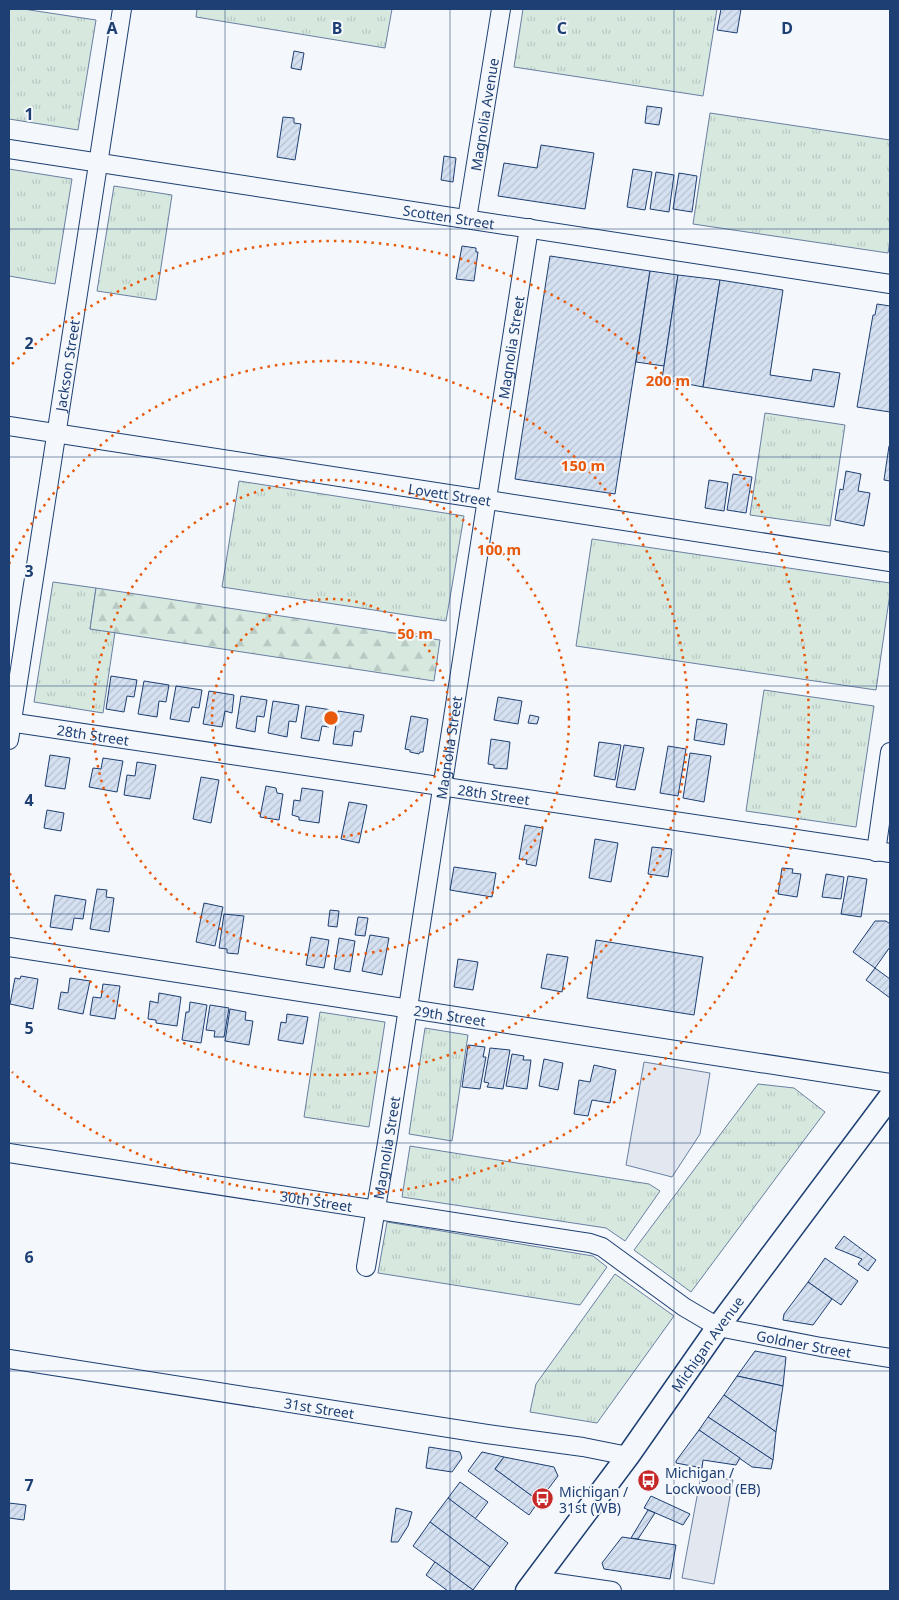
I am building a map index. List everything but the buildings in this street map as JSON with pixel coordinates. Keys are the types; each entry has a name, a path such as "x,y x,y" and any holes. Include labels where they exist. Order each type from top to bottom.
{"main road":[{"name":"Michigan Avenue","path":"532,1586 628,1456 718,1328 890,1097"}],"street":[{"name":"Jackson Street","path":"9,740 10,722 122,9"},
{"name":"Magnolia Avenue","path":"467,219 501,9"},
{"name":"Scotten Street","path":"9,149 890,284"},
{"name":"Magnolia Street","path":"366,1267 529,228"},
{"name":"Lovett Street","path":"9,426 890,562"},
{"name":"28th Street","path":"10,722 883,852"},
{"path":"883,852 890,752"},
{"name":"29th Street","path":"9,947 890,1083"},
{"name":"30th Street","path":"9,1153 590,1243 602,1248 684,1307 718,1328"},
{"name":"Goldner Street","path":"718,1328 890,1358"},
{"name":"31st Street","path":"9,1359 583,1447 628,1456"},
{"path":"532,1586 612,1591"}],"green space":[{"path":"9,9 23,9 96,20 78,130 9,119"},
{"path":"197,9 392,9 385,48 196,17"},
{"path":"523,9 717,9 703,96 514,67"},
{"path":"710,113 890,140 890,241 888,253 693,224"},
{"path":"9,169 72,179 55,284 9,276"},
{"path":"114,186 172,195 156,300 97,291"},
{"path":"765,413 845,425 830,526 750,515"},
{"path":"239,481 464,516 446,621 222,587"},
{"path":"592,539 890,583 876,690 576,646"},
{"path":"53,582 96,588 90,629 115,632 103,713 34,702"},
{"path":"96,588 440,640 434,681 90,629"},
{"path":"764,690 874,706 856,827 746,811"},
{"path":"320,1012 385,1022 369,1127 304,1117"},
{"path":"425,1028 468,1035 452,1141 409,1134"},
{"path":"758,1084 794,1088 825,1112 691,1292 634,1250"},
{"path":"410,1146 649,1184 660,1191 625,1241 606,1228 402,1197"},
{"path":"387,1222 593,1256 607,1267 580,1305 378,1273"},
{"path":"615,1274 674,1316 597,1423 530,1412 536,1384"}],"shaded area":[{"path":"644,1062 710,1073 700,1134 672,1177 626,1165"},
{"path":"701,1475 733,1480 714,1584 682,1578"}],"place":[{"name":"Michigan / Lockwood (EB)","path":"649,1480"},
{"name":"Michigan / 31st (WB)","path":"543,1499"}]}
